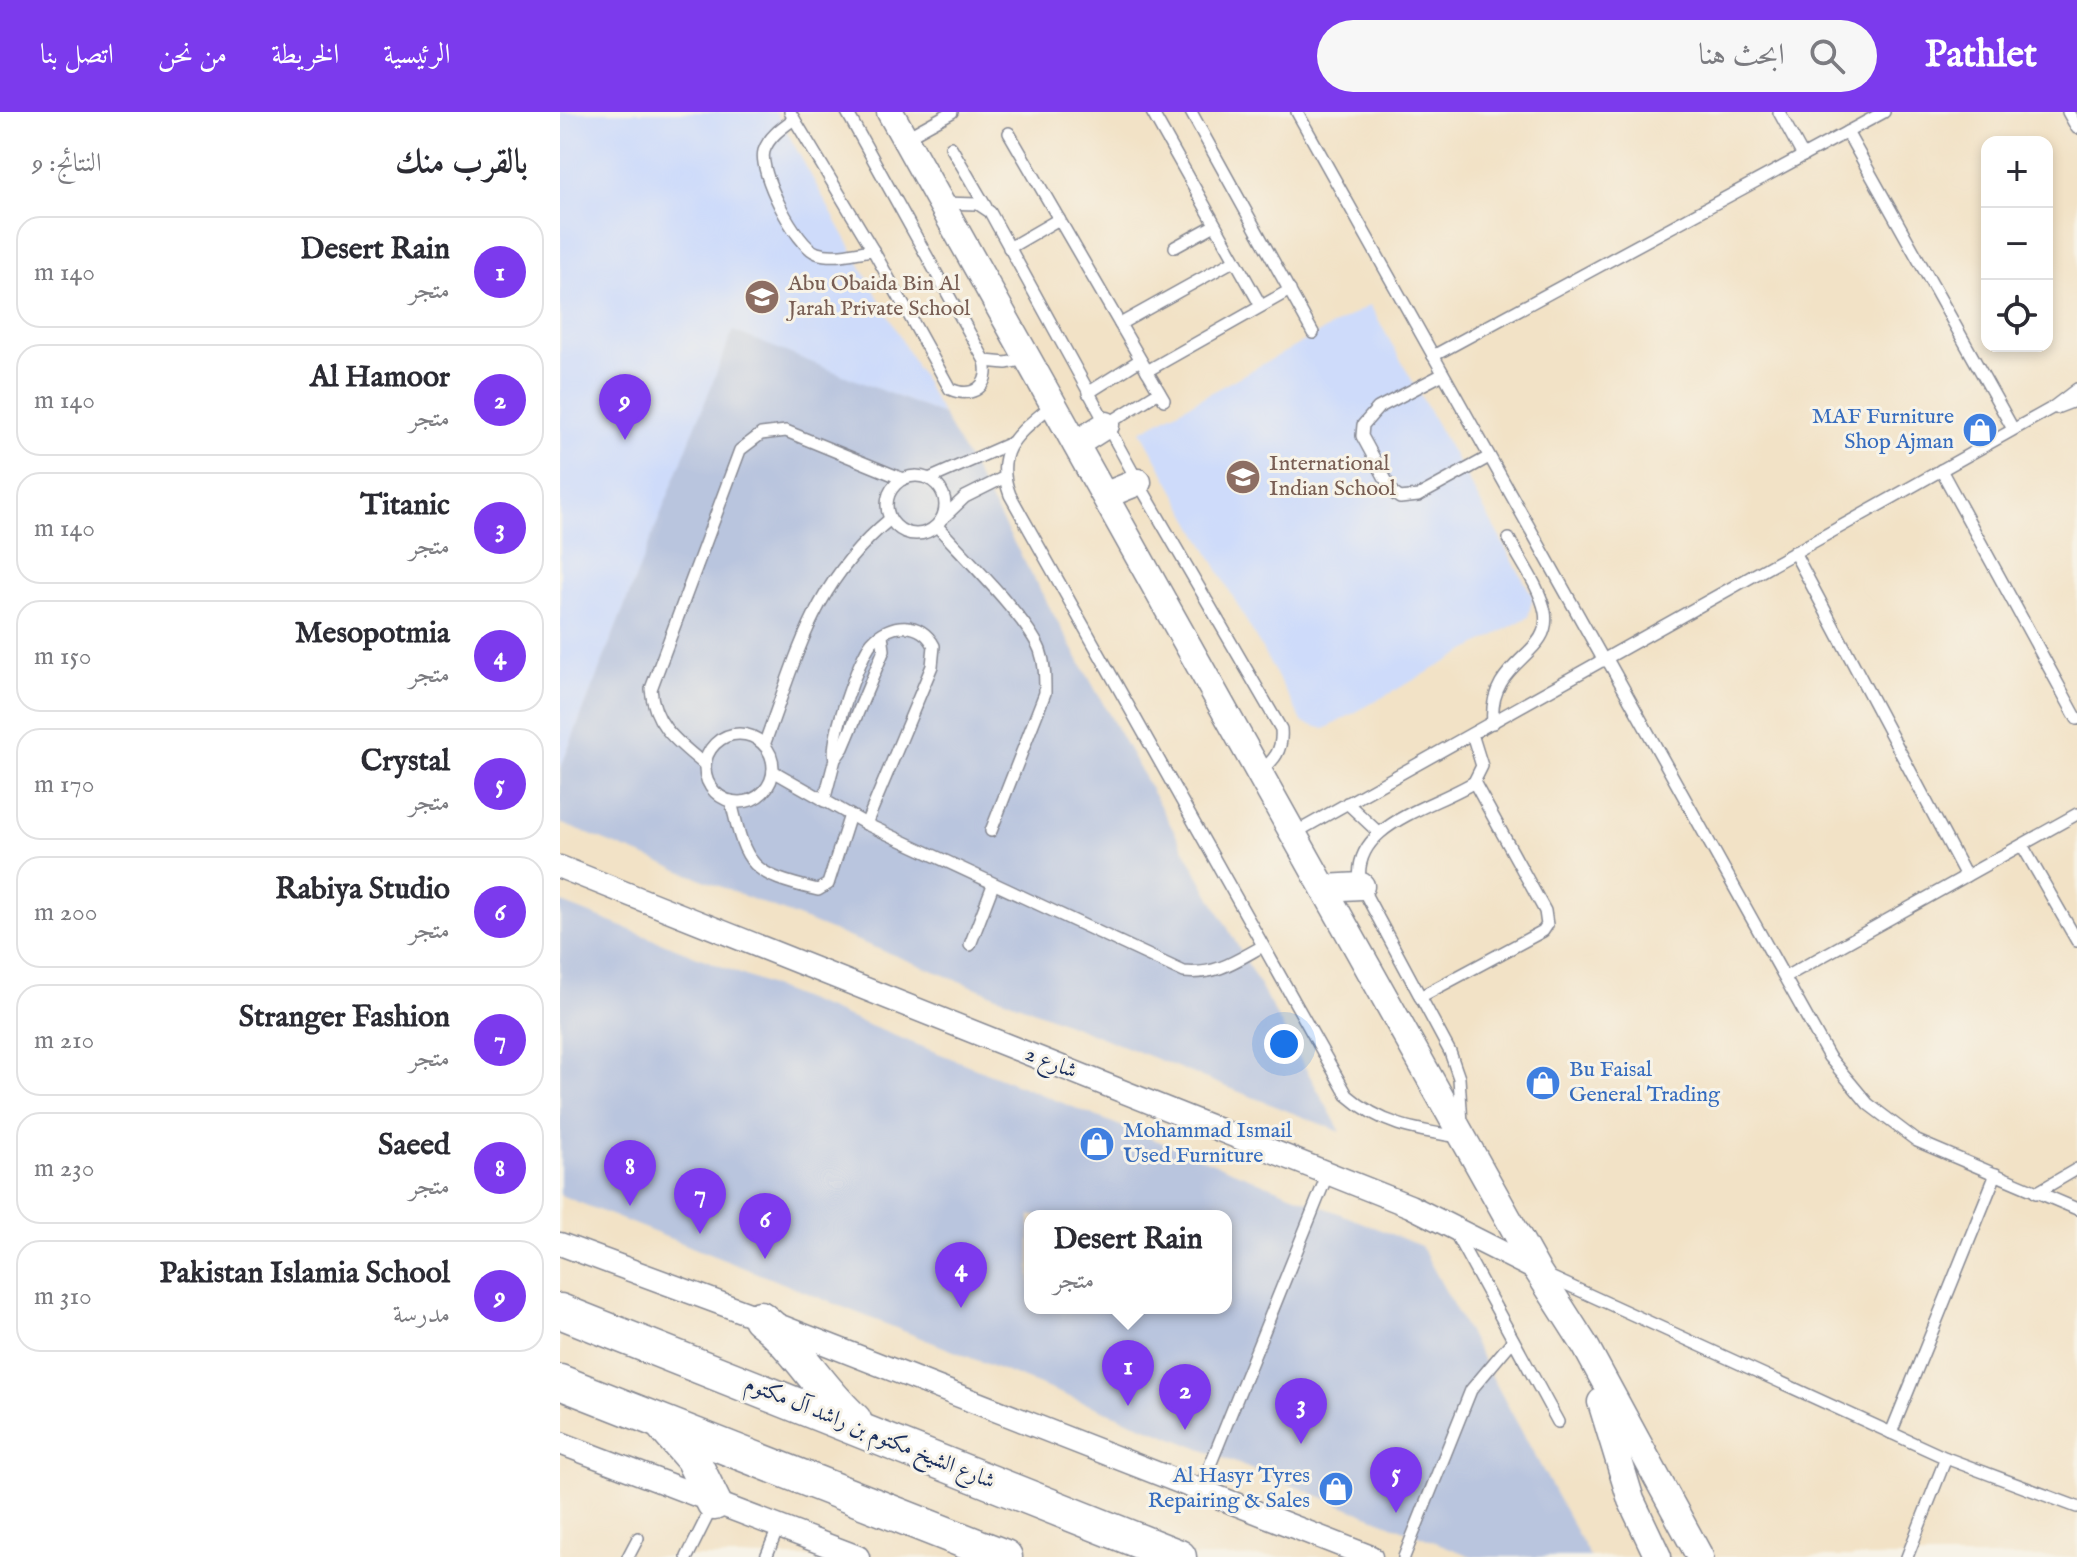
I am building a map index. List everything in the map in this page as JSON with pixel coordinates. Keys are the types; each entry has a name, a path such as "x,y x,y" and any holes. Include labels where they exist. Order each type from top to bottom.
{"main road":[{"name":"شارع الشيخ مكتوم بن راشد آل مكتوم","path":"560,1311 866,1430 1179,1557"},
{"path":"760,1318 791,1347 831,1399 866,1430"},
{"path":"560,1382 1005,1557"},
{"path":"657,1421 692,1458 714,1503"}],"street":[{"path":"890,112 1573,1332 1609,1423 1631,1500 1658,1557"},
{"path":"1076,444 1106,425"},
{"path":"1106,495 1138,482"},
{"name":"شارع 2","path":"560,867 1328,1173 1450,1224 1537,1270"},
{"path":"1324,888 1361,886"},
{"path":"560,1244 760,1318 1371,1557"},
{"path":"1573,1332 1586,1347 1700,1557"},
{"path":"560,1443 852,1556"}],"lane":[{"path":"847,112 985,361 988,373 984,385 974,393 961,394 950,389 873,250 792,115 768,142 763,153 768,177 794,231 813,252 827,256 873,250"},
{"path":"905,138 952,112"},
{"path":"1152,112 1261,306"},
{"path":"1191,112 1313,333"},
{"path":"1297,112 1489,457 1787,976 1829,1057 1868,1104 1917,1141 2077,1209"},
{"path":"1779,112 1803,156"},
{"path":"1433,356 1884,112"},
{"path":"2068,112 2077,128"},
{"path":"1847,132 2013,429"},
{"path":"1009,133 1161,396 1106,425"},
{"path":"951,147 1138,482 1281,729 1282,743 1278,755 1259,774"},
{"path":"941,203 986,207"},
{"path":"1009,248 1059,219"},
{"path":"1175,247 1215,225"},
{"path":"1120,324 1235,260"},
{"path":"1088,393 1290,290"},
{"path":"985,361 1006,363 1027,359"},
{"path":"1443,374 1378,408 1368,415 1363,425 1362,436 1393,493 1400,498 1418,496 1489,457"},
{"path":"1293,834 2052,408 2077,389"},
{"path":"2052,408 2077,400"},
{"path":"929,479 1011,443 1053,404"},
{"path":"705,765 661,725 653,708 651,689 740,450 761,434 786,431 903,479"},
{"path":"1011,443 1004,460 1003,478 1261,947 1347,1095 1367,1112 1390,1124 1463,1137 1461,1092 1455,1065 1361,886 1360,857 1379,833 1474,782 1482,766 1472,734"},
{"path":"1941,470 2077,719"},
{"path":"940,522 946,501 943,492 929,479 920,476 903,479 895,485 887,501 890,519 903,532 912,535 940,522 965,497 1003,478"},
{"path":"764,745 822,597 856,550 890,519"},
{"path":"940,522 1026,629 1039,648 1045,670 1041,703 991,831"},
{"path":"1493,723 1495,689 1504,675 1540,640 1545,626 1540,598 1509,539"},
{"path":"1794,552 1966,876"},
{"path":"824,801 835,759 834,736 867,651 882,635 901,626 922,630 929,637 935,656 866,824"},
{"path":"731,801 759,796 771,781 773,771 764,745 747,735 728,736 712,747 705,765 709,784 731,801 743,851 749,862 770,875 818,890 828,884 850,815"},
{"path":"773,771 866,824 1184,972 1203,974 1221,970 1261,947"},
{"path":"1420,997 1543,931 1547,925 1545,911 1474,782"},
{"path":"1347,803 1379,833"},
{"path":"1787,976 2077,814"},
{"path":"2022,845 2077,941"},
{"path":"970,945 993,885"},
{"path":"2036,1193 2077,1169"},
{"path":"1200,1490 1328,1173"},
{"path":"1891,1433 1996,1174"},
{"path":"1450,1224 1558,1422"},
{"path":"1537,1270 1946,1458 2077,1507"},
{"path":"1404,1557 1471,1390 1513,1340"},
{"path":"1907,1557 1946,1458"},
{"path":"687,1557 714,1503"},
{"path":"766,1557 778,1528"},
{"path":"628,1557 638,1538"}],"shaded area":[{"path":"560,112 776,112 943,415 733,332 560,770"},
{"path":"1370,305 1533,597 1528,617 1325,729 1303,723 1141,431"},
{"path":"733,331 943,415 1341,1132 560,823 560,770"},
{"path":"560,902 1421,1246 1590,1557 1473,1557 560,1195"}],"place":[{"name":"Abu Obaida Bin Al Jarah Private School","path":"762,297"},
{"name":"MAF Furniture Shop Ajman","path":"1980,430"},
{"name":"Pakistan Islamia School","path":"625,440"},
{"name":"International Indian School","path":"1243,477"},
{"name":"Bu Faisal General Trading","path":"1543,1083"},
{"name":"Mohammad Ismail Used Furniture","path":"1097,1144"},
{"name":"Saeed","path":"630,1206"},
{"name":"Stranger Fashion","path":"700,1234"},
{"name":"Rabiya Studio","path":"765,1259"},
{"name":"Mesopotmia","path":"961,1308"},
{"name":"Desert Rain","path":"1128,1406"},
{"name":"Al Hamoor","path":"1185,1430"},
{"name":"Titanic","path":"1301,1444"},
{"name":"Al Hasyr Tyres Repairing & Sales","path":"1336,1489"},
{"name":"Crystal","path":"1396,1513"}]}
